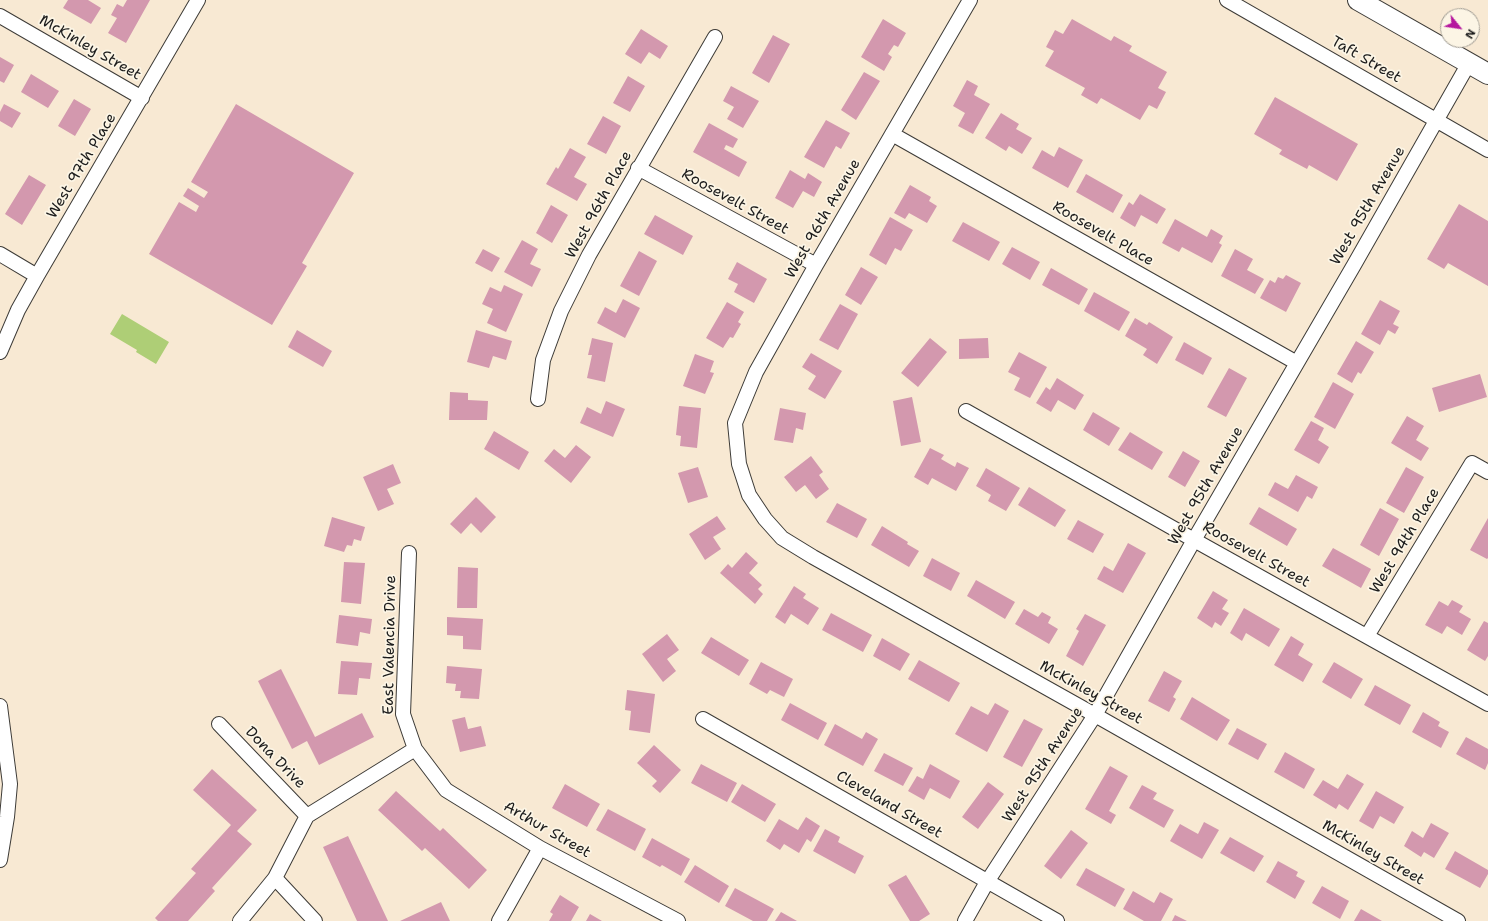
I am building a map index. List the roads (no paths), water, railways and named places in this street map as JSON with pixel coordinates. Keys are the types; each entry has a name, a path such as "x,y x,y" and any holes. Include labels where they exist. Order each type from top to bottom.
{"main road":[{"path":"1358,0 1488,74"}],"street":[{"name":"West 97th Place","path":"0,352 18,310 37,276 198,0"},
{"name":"West 96th Avenue","path":"739,464 735,423 756,372 816,265 970,0"},
{"name":"Taft Street","path":"1227,0 1488,150"},
{"name":"McKinley Street","path":"0,16 142,98"},
{"name":"West 96th Place","path":"538,399 543,360 561,311 589,255 715,37"},
{"name":"West 95th Avenue","path":"965,921 988,882 1095,715 1194,540 1469,63"},
{"name":"Roosevelt Place","path":"892,134 1297,363"},
{"name":"Roosevelt Street","path":"638,168 816,265"},
{"path":"0,254 37,276"},
{"name":"Roosevelt Street","path":"966,411 1488,704"},
{"name":"West 94th Place","path":"1367,636 1472,463 1488,472"},
{"name":"McKinley Street","path":"739,464 749,495 765,519 782,538 813,557 1458,921"},
{"name":"East Valencia Drive","path":"409,553 403,714 415,749"},
{"path":"0,706 10,784 7,817 0,860"},
{"name":"Cleveland Street","path":"703,719 1058,921"},
{"name":"Dona Drive","path":"219,724 307,816"},
{"path":"240,921 275,878 307,816 415,749"},
{"name":"Arthur Street","path":"415,749 446,790 540,848 678,921"},
{"path":"499,921 540,848"},
{"path":"275,878 316,921"}]}
